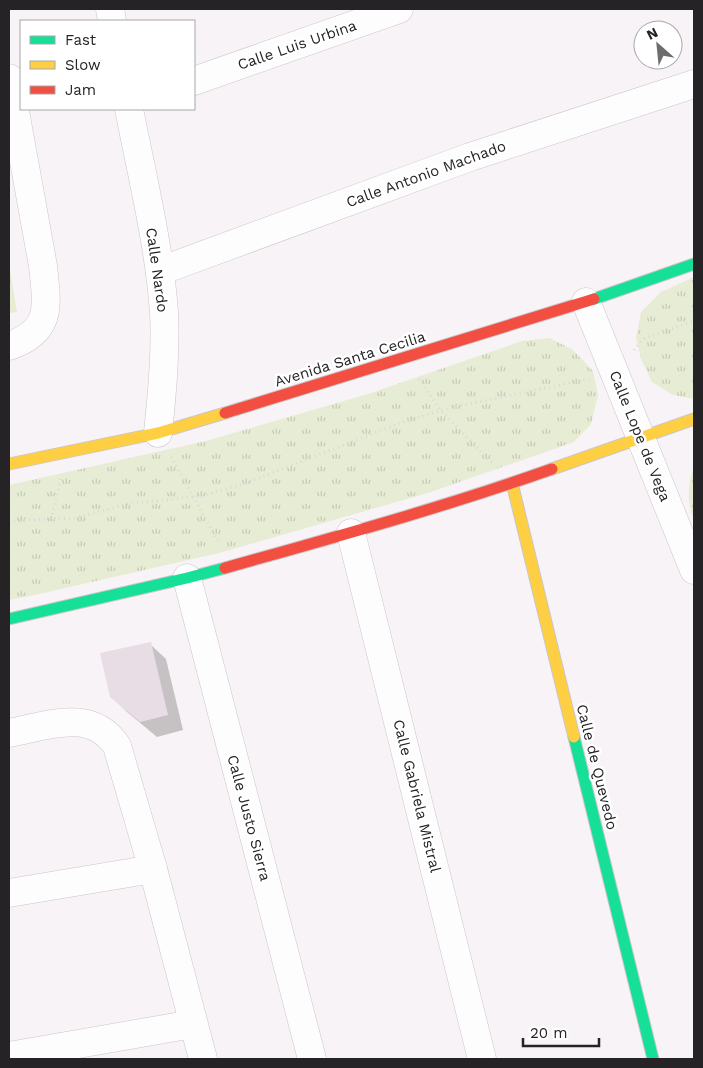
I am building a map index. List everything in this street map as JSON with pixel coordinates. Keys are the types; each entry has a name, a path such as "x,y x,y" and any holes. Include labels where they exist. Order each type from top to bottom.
{"street":[{"name":"Calle Luis Urbina","path":"195,81 399,9"},
{"name":"Calle Antonio Machado","path":"160,271 470,157 694,84"},
{"path":"9,346 28,337 40,327 45,310 46,297 43,266 10,85"},
{"name":"Calle Nardo","path":"130,110 160,271 165,350 158,433"},
{"name":"Avenida Santa Cecilia","path":"9,464 158,433 586,302 694,264"},
{"name":"Calle Lope de Vega","path":"586,302 694,570"},
{"path":"9,619 187,578 351,533 512,483 694,419"},
{"name":"Calle de Quevedo","path":"512,483 653,1059"},
{"name":"Calle Gabriela Mistral","path":"351,533 482,1059"},
{"name":"Calle Justo Sierra","path":"187,578 312,1059"},
{"path":"9,733 79,721 100,728 111,737 117,746 153,869 203,1059"},
{"path":"9,893 153,869"},
{"path":"9,1056 193,1024"}],"path":[{"path":"9,521 75,518 132,503 202,496 246,482 403,422 440,410 615,374 643,339 694,321"},
{"path":"404,358 440,410 512,483"},
{"path":"158,433 231,566"},
{"path":"50,519 68,452"}],"green space":[{"path":"9,264 17,312 9,313"},
{"path":"694,277 694,399 673,395 652,382 641,359 636,338 641,312 661,292"},
{"path":"549,338 572,349 593,371 598,395 591,424 574,442 428,493 219,553 9,600 9,485 206,441 368,394 522,341"},
{"path":"694,467 694,520 689,494 690,480"}],"building":[{"path":"151,642 168,715 140,722 110,697 100,653"}],"traffic: fast":[{"path":"594,299 694,264"},
{"path":"9,619 225,568"},
{"path":"574,737 653,1059"}],"traffic: slow":[{"path":"9,464 158,433 225,413"},
{"path":"552,469 694,419"},
{"path":"512,483 574,737"}],"traffic: jam":[{"path":"225,413 594,299"},
{"path":"225,568 431,509 552,469"}]}
